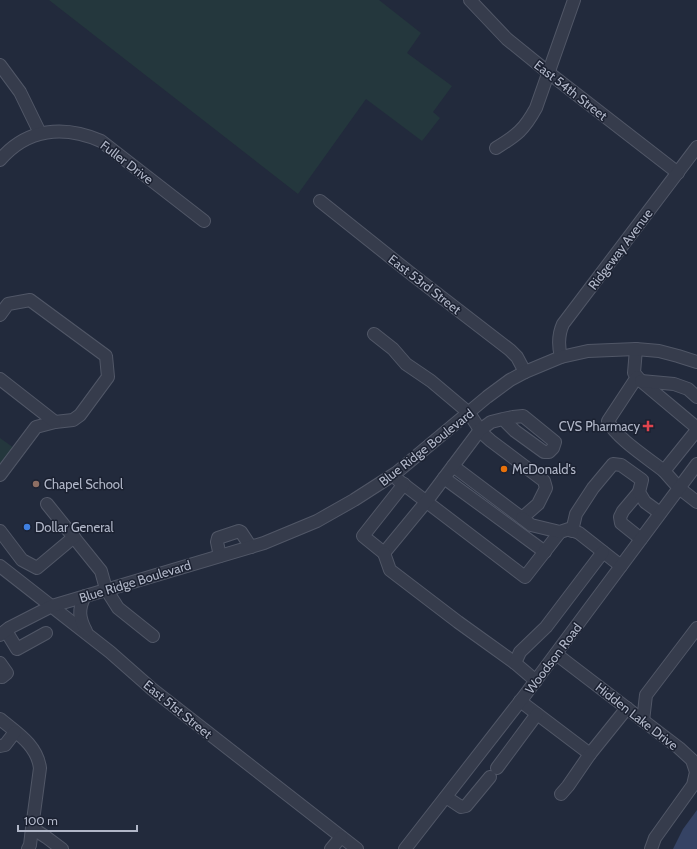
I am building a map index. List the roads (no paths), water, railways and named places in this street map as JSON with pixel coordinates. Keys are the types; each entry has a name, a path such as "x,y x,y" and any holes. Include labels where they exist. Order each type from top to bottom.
{"street":[{"name":"East 54th Street","path":"470,0 507,39 548,73 678,173"},
{"path":"496,148 516,136 529,122 536,108 574,0"},
{"path":"0,65 20,92 40,133"},
{"name":"Fuller Drive","path":"0,160 4,155 24,140 40,133 69,131 85,134 101,141 204,221"},
{"name":"Ridgeway Avenue","path":"561,357 559,332 563,324 697,147"},
{"name":"East 53rd Street","path":"320,201 510,350 517,357 525,372"},
{"path":"0,315 8,304 30,300 106,356 108,377 80,415 73,420 55,422 36,427 0,475"},
{"path":"374,334 392,349 406,364 431,381 469,413 490,442 544,480 546,488 538,504 522,518"},
{"path":"636,349 634,372 639,379 697,429 664,471"},
{"name":"Blue Ridge Boulevard","path":"3,633 52,606 251,547 317,521 393,475 487,397 510,380 561,357 588,351 636,349 665,353 697,362"},
{"path":"0,379 55,422"},
{"path":"639,379 674,384 688,389 697,397"},
{"path":"639,379 608,421 610,426 664,471 679,488 697,502"},
{"path":"384,553 426,502 480,430 491,422 503,419"},
{"path":"393,475 525,577 545,552 566,531 593,488 614,464 621,465 642,480 639,492 623,511 620,517 622,523 641,539"},
{"name":"Woodson Road","path":"405,849 536,681 697,464"},
{"path":"453,466 531,525 578,533 621,566"},
{"path":"444,478 545,552"},
{"path":"404,484 363,536 384,553 390,570 536,681"},
{"path":"639,492 645,502 660,513"},
{"path":"47,504 101,571 106,589 118,608 153,636"},
{"path":"0,531 22,560 37,568 74,537"},
{"path":"220,556 217,542 218,538 239,531 251,547"},
{"path":"515,664 520,652 546,627 603,552"},
{"name":"East 51st Street","path":"0,566 110,652 152,689 357,849"},
{"path":"85,596 80,607 79,616 87,634"},
{"path":"3,633 17,649 42,635 27,619"},
{"path":"643,721 646,695 697,628"},
{"name":"Hidden Lake Drive","path":"556,654 679,748 692,760 696,772 694,785 655,838 651,849"},
{"path":"520,701 590,754"},
{"path":"561,794 590,754 627,708"},
{"path":"446,797 464,807 466,806 537,714"},
{"path":"0,719 26,740 35,750 39,761 40,768 30,845 28,849"},
{"path":"0,746 5,745 15,732"},
{"path":"32,828 46,836 62,849"},
{"path":"332,849 341,837"}],"water":[{"path":"697,810 697,849 673,849 683,829"}],"place":[{"name":"CVS Pharmacy","path":"648,426"},
{"name":"McDonald's","path":"504,469"},
{"name":"Chapel School","path":"36,484"},
{"name":"Dollar General","path":"27,527"}]}
